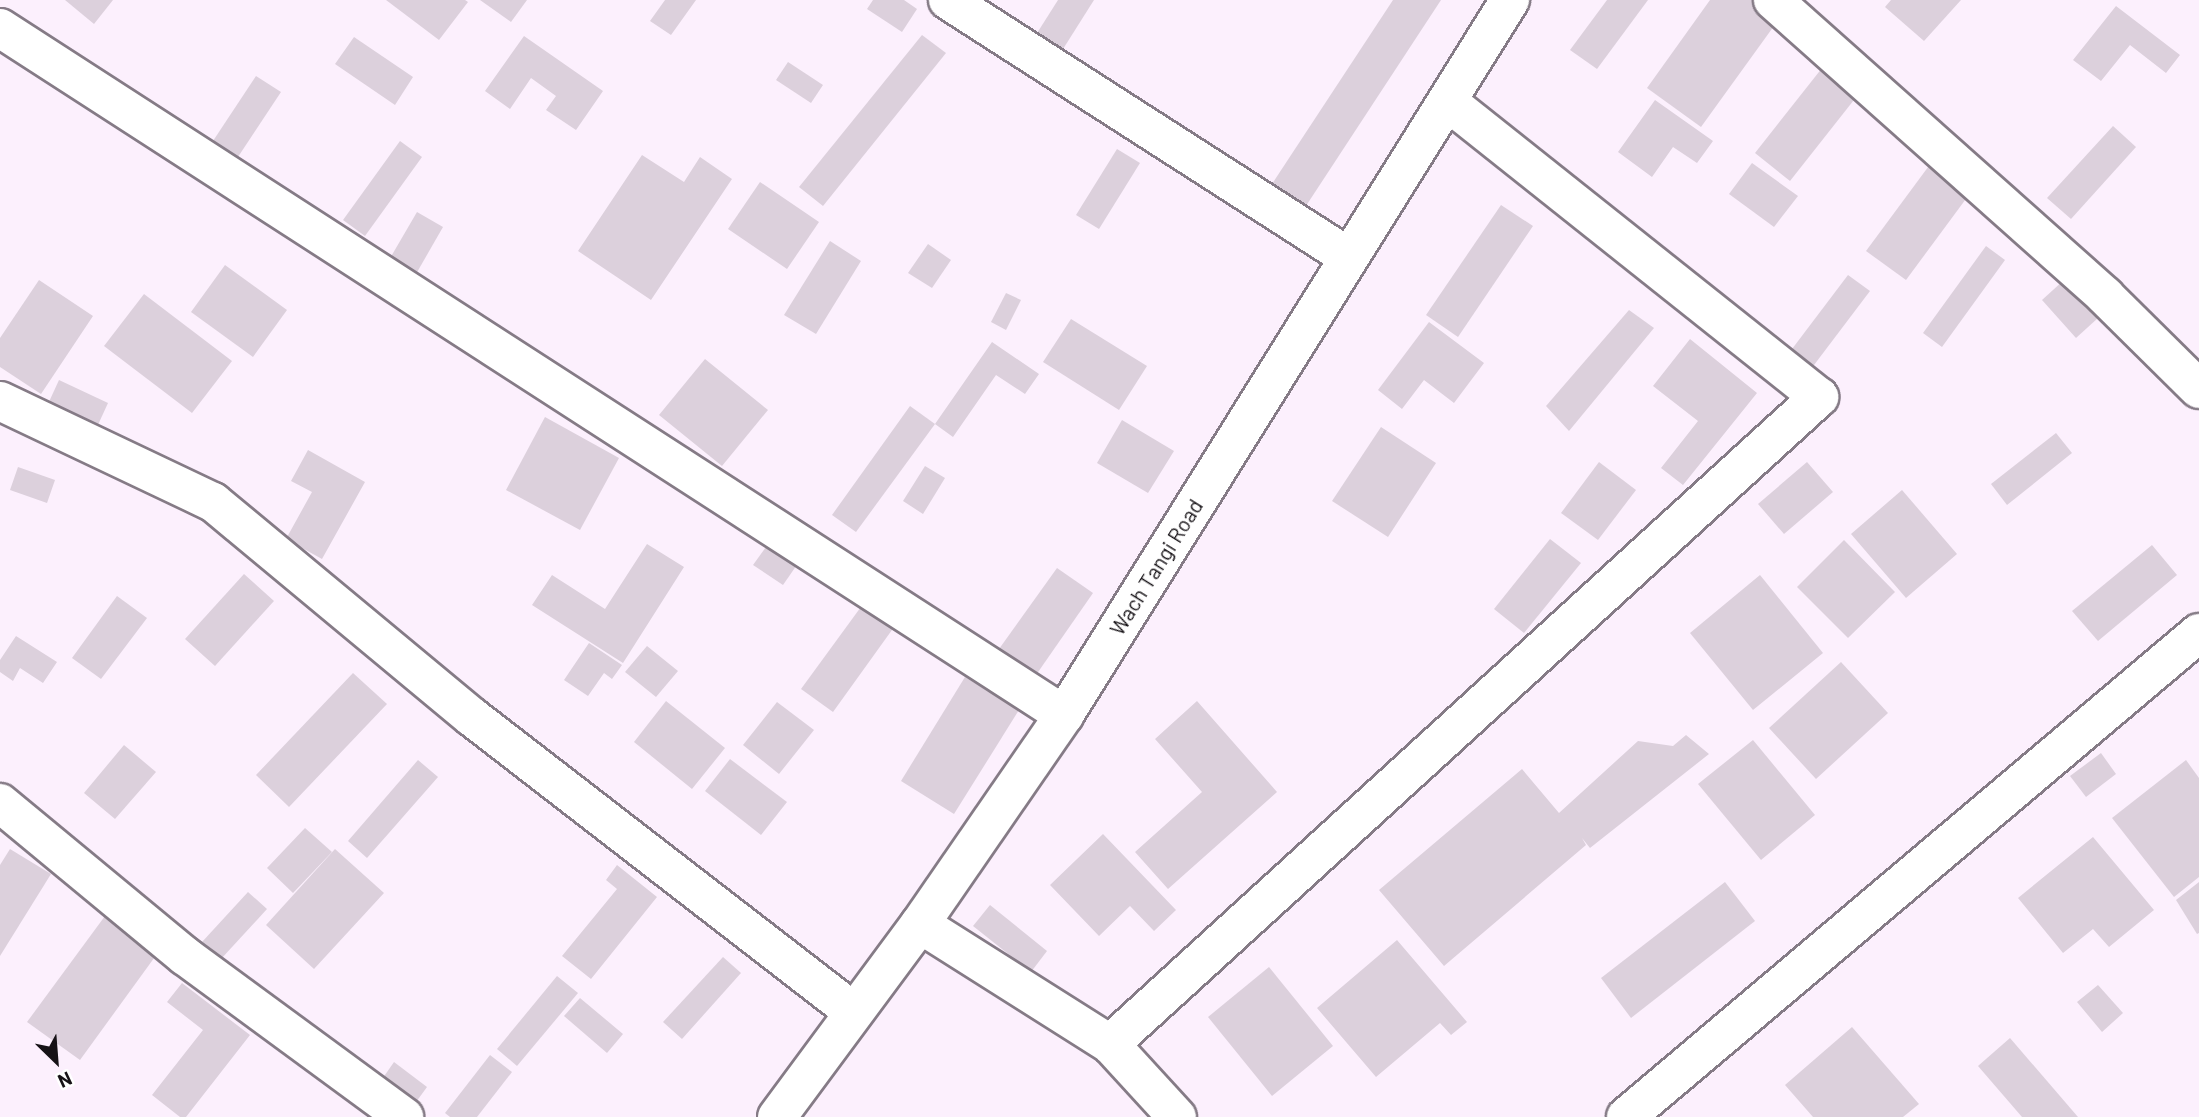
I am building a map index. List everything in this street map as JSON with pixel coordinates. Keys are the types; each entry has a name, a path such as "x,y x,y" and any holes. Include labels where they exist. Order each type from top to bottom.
{"street":[{"path":"948,0 1348,257"},
{"name":"Wach Tangi Road","path":"777,1117 920,924 1065,715 1510,0"},
{"path":"1773,0 2105,296 2199,389"},
{"path":"0,28 1065,715"},
{"path":"1110,1044 1819,397 1448,102"},
{"path":"0,401 213,502 472,717 853,1011"},
{"path":"1626,1117 2199,633"},
{"path":"0,803 185,956 404,1117"},
{"path":"920,924 1110,1044 1177,1117"}],"building":[{"path":"65,0 113,0 94,24"},
{"path":"386,0 465,0 468,2 439,40"},
{"path":"480,0 527,0 511,22"},
{"path":"665,0 696,0 671,35 650,21"},
{"path":"873,0 904,0 917,9 902,32 867,9"},
{"path":"1058,0 1094,0 1058,57 1032,41"},
{"path":"1393,0 1441,0 1302,212 1268,190"},
{"path":"1607,0 1648,0 1597,69 1570,50"},
{"path":"1710,0 1752,0 1779,19 1701,127 1647,88"},
{"path":"1891,0 1961,0 1924,41 1885,7"},
{"path":"2116,6 2180,55 2166,73 2130,45 2101,81 2073,60"},
{"path":"922,35 946,53 823,206 799,187"},
{"path":"524,36 603,91 576,130 546,110 556,96 531,78 510,109 485,91"},
{"path":"354,37 413,77 395,105 335,64"},
{"path":"788,62 823,85 811,103 776,80"},
{"path":"1826,63 1861,91 1790,181 1755,153"},
{"path":"256,76 281,92 232,166 207,150"},
{"path":"1655,100 1713,141 1697,163 1673,147 1652,177 1618,152"},
{"path":"2113,126 2136,147 2071,219 2047,198"},
{"path":"400,141 422,157 365,236 343,220"},
{"path":"1117,149 1140,163 1099,229 1076,215"},
{"path":"642,155 684,182 700,157 732,179 651,300 578,251"},
{"path":"1934,159 1974,188 1906,280 1866,251"},
{"path":"1752,163 1798,196 1774,227 1729,194"},
{"path":"760,182 819,222 787,269 728,229"},
{"path":"1501,205 1533,226 1458,337 1426,315"},
{"path":"417,212 443,227 416,274 389,260"},
{"path":"830,241 861,261 816,334 784,315"},
{"path":"928,244 951,260 932,288 908,273"},
{"path":"1986,246 2005,260 1942,347 1923,333"},
{"path":"225,265 287,310 253,357 191,312"},
{"path":"1848,275 1870,291 1811,369 1789,353"},
{"path":"39,280 93,316 41,394 0,367 0,338"},
{"path":"2064,280 2098,318 2076,338 2042,300"},
{"path":"1006,293 1021,300 1006,330 991,322"},
{"path":"144,294 232,361 192,413 104,346"},
{"path":"1629,310 1654,328 1569,431 1546,406"},
{"path":"1071,319 1147,366 1119,410 1043,362"},
{"path":"1429,322 1484,363 1454,403 1424,380 1402,409 1378,390"},
{"path":"1690,339 1757,393 1683,485 1661,468 1698,421 1653,386"},
{"path":"992,342 1039,374 1025,394 996,375 953,437 935,424"},
{"path":"705,359 768,410 722,466 659,415"},
{"path":"59,380 108,403 97,427 48,404"},
{"path":"910,406 935,424 856,532 832,515"},
{"path":"545,417 619,458 580,530 506,490"},
{"path":"1122,420 1174,451 1148,493 1097,463"},
{"path":"1381,427 1436,463 1388,537 1332,501"},
{"path":"2056,433 2072,453 2007,505 1991,484"},
{"path":"308,450 365,482 322,559 286,539 312,492 291,481"},
{"path":"1599,462 1636,490 1598,540 1561,513"},
{"path":"1807,462 1833,492 1784,534 1758,504"},
{"path":"925,466 945,478 923,514 903,501"},
{"path":"18,467 55,480 47,503 10,490"},
{"path":"1902,490 1957,554 1906,598 1851,534"},
{"path":"1550,539 1581,563 1524,633 1494,609"},
{"path":"771,540 801,559 783,585 753,565"},
{"path":"1844,540 1895,592 1848,638 1797,587"},
{"path":"647,544 684,567 623,663 532,605 552,575 605,609"},
{"path":"2152,545 2177,575 2098,641 2072,611"},
{"path":"1057,568 1093,593 1036,675 999,649"},
{"path":"244,574 274,601 215,666 185,639"},
{"path":"1760,575 1823,653 1753,710 1690,633"},
{"path":"117,596 147,618 101,679 72,658"},
{"path":"866,600 897,623 833,712 801,689"},
{"path":"16,636 57,662 43,683 20,668 13,681 0,672 0,660"},
{"path":"589,643 622,665 612,679 604,673 588,696 564,680"},
{"path":"647,646 678,671 656,697 625,672"},
{"path":"1841,662 1888,713 1816,779 1769,728"},
{"path":"353,673 387,704 289,807 256,775"},
{"path":"965,677 1019,710 954,814 901,781"},
{"path":"666,701 725,748 692,789 634,742"},
{"path":"1197,701 1277,792 1168,889 1135,852 1202,792 1155,739"},
{"path":"777,702 814,730 779,774 743,745"},
{"path":"1686,735 1709,754 1590,848 1582,838 1586,845 1444,966 1379,890 1522,769 1559,813 1638,741 1673,746"},
{"path":"1753,740 1815,815 1761,860 1698,784"},
{"path":"124,745 156,772 115,819 84,793"},
{"path":"2101,753 2116,774 2086,797 2070,776"},
{"path":"730,759 787,802 761,835 705,791"},
{"path":"418,760 438,777 367,858 348,841"},
{"path":"2186,760 2199,778 2199,877 2174,897 2112,818"},
{"path":"305,828 332,852 293,893 267,868"},
{"path":"1103,834 1176,910 1154,931 1130,906 1099,936 1050,885"},
{"path":"2093,837 2154,910 2109,947 2093,929 2063,953 2018,898"},
{"path":"10,849 51,874 0,956 0,865"},
{"path":"335,849 384,893 314,969 266,925"},
{"path":"617,865 657,897 591,979 562,956 617,889 606,880"},
{"path":"1725,882 1755,921 1631,1018 1601,978"},
{"path":"2199,882 2199,933 2197,934 2176,900"},
{"path":"248,892 267,909 221,959 202,942"},
{"path":"990,905 1047,951 1031,972 973,926"},
{"path":"105,916 157,954 80,1060 27,1022"},
{"path":"1397,940 1467,1022 1451,1035 1440,1023 1376,1077 1317,1008"},
{"path":"723,957 741,973 682,1039 663,1022"},
{"path":"1269,967 1333,1046 1272,1096 1208,1017"},
{"path":"557,976 578,993 517,1066 497,1049"},
{"path":"182,983 250,1035 186,1117 180,1117 152,1095 203,1030 167,1002"},
{"path":"2098,985 2123,1013 2102,1032 2077,1002"},
{"path":"580,998 623,1034 607,1053 564,1016"},
{"path":"1852,1027 1919,1104 1903,1117 1813,1117 1785,1085"},
{"path":"2010,1038 2078,1117 2022,1117 1978,1066"},
{"path":"490,1055 512,1072 477,1117 450,1117 445,1113"},
{"path":"394,1062 427,1087 411,1109 378,1085"}]}
